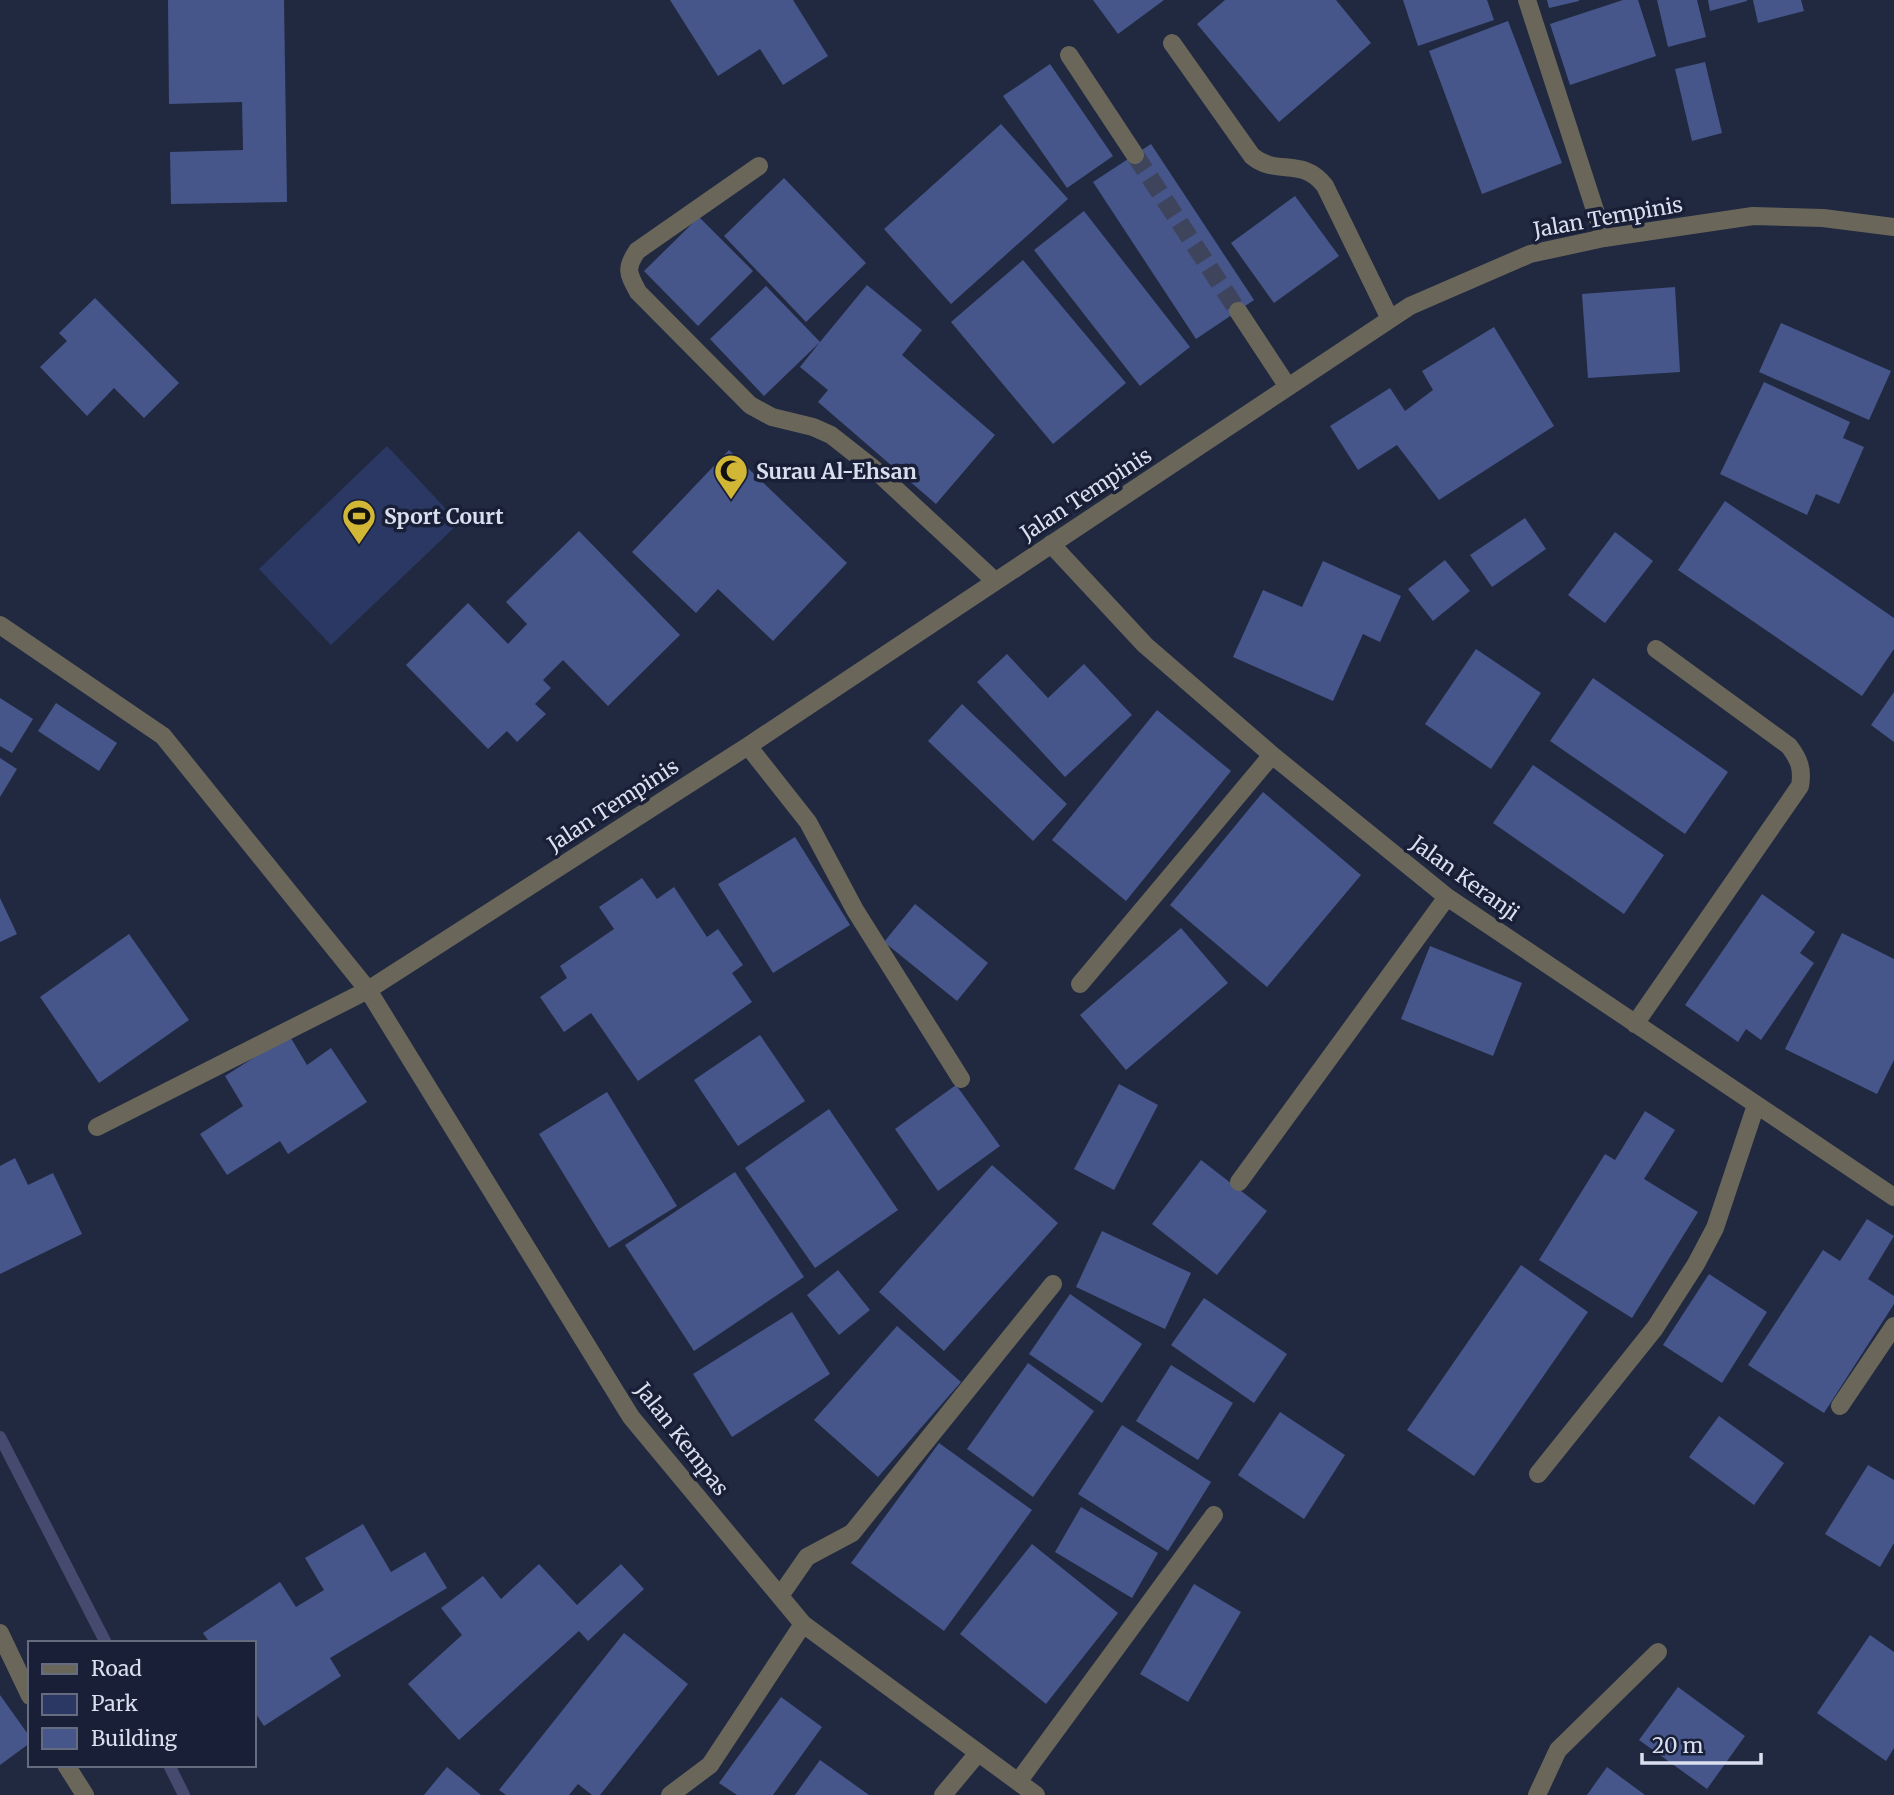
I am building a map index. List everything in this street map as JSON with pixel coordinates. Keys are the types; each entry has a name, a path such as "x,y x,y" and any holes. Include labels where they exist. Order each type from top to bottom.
{"street":[{"path":"1527,0 1604,238"},
{"path":"1172,43 1252,156 1267,165 1306,169 1317,175 1325,186 1390,319"},
{"path":"1069,55 1135,155"},
{"path":"759,166 637,251 629,264 629,276 638,292 724,382 750,405 772,417 813,427 831,435 873,468 995,581"},
{"name":"Jalan Tempinis","path":"97,1128 368,990 748,746 1410,306 1530,254 1604,238 1754,216 1823,218 1894,227"},
{"path":"1238,311 1288,387"},
{"name":"Jalan Keranji","path":"1051,544 1145,645 1272,755 1447,897 1894,1197"},
{"name":"Jalan Kempas","path":"0,625 163,736 368,990 631,1417 803,1624 1036,1795"},
{"path":"1635,1024 1800,786 1802,776 1801,765 1788,746 1656,649"},
{"path":"748,746 807,822 855,909 961,1079"},
{"path":"1080,984 1272,755"},
{"path":"1239,1182 1447,897"},
{"path":"1538,1474 1654,1328 1696,1264 1715,1228 1756,1105"},
{"path":"780,1596 807,1557 852,1533 1053,1284"},
{"path":"1840,1406 1894,1326"},
{"path":"1018,1782 1214,1515"},
{"path":"670,1795 710,1765 803,1624"},
{"path":"0,1633 28,1692"},
{"path":"1537,1795 1558,1750 1658,1652"},
{"path":"943,1795 978,1753"},
{"path":"67,1767 85,1795"}],"green space":[{"name":"Sport Court","path":"387,446 459,523 331,645 259,569"}],"building":[{"path":"168,0 284,0 287,202 171,204 170,152 243,150 242,102 169,104"},
{"path":"670,0 793,0 828,56 783,85 760,49 718,76"},
{"path":"1093,0 1164,0 1118,34"},
{"path":"1225,0 1336,0 1371,43 1279,122 1197,24"},
{"path":"1403,0 1487,0 1494,20 1418,46"},
{"path":"1547,0 1579,0 1579,1 1549,8"},
{"path":"1623,0 1638,0 1656,56 1570,85 1550,24"},
{"path":"1657,0 1697,0 1706,37 1668,47"},
{"path":"1708,0 1747,0 1747,1 1710,11"},
{"path":"1753,0 1801,0 1804,11 1758,23"},
{"path":"1508,21 1562,163 1482,194 1429,51"},
{"path":"1705,62 1722,133 1692,141 1675,69"},
{"path":"1050,64 1113,156 1067,188 1003,96"},
{"path":"1001,124 1068,199 951,304 884,229"},
{"path":"1151,144 1254,300 1196,339 1093,182"},
{"path":"784,178 866,263 806,322 724,236"},
{"path":"1295,196 1339,256 1274,303 1231,243"},
{"path":"1084,211 1190,347 1140,386 1034,250"},
{"path":"699,217 753,271 698,326 644,271"},
{"path":"1023,260 1126,383 1053,444 951,322"},
{"path":"867,285 922,330 902,355 995,435 936,504 818,402 828,390 800,367"},
{"path":"766,286 820,342 764,396 710,339"},
{"path":"1675,287 1680,372 1588,378 1582,294"},
{"path":"95,298 179,383 144,418 114,388 87,416 40,367 67,341 59,333"},
{"path":"1781,323 1891,371 1869,420 1759,372"},
{"path":"1494,327 1554,426 1439,500 1397,445 1358,470 1330,426 1390,388 1405,411 1433,390 1422,371"},
{"path":"1764,382 1850,422 1843,438 1864,447 1839,504 1816,494 1807,515 1720,474"},
{"name":"Surau Al-Ehsan","path":"729,450 847,563 773,641 718,589 696,613 632,552"},
{"path":"1725,501 1894,618 1894,649 1862,696 1678,570"},
{"path":"1525,518 1546,549 1492,587 1470,555"},
{"path":"579,531 680,635 608,706 563,660 543,680 551,688 535,704 546,714 517,742 507,731 488,749 406,665 468,603 508,644 527,624 506,602"},
{"path":"1615,532 1653,561 1605,623 1568,595"},
{"path":"1445,560 1470,591 1433,621 1408,589"},
{"path":"1323,561 1401,596 1380,642 1363,634 1333,701 1233,657 1263,590 1302,607"},
{"path":"1476,649 1541,693 1491,769 1425,724"},
{"path":"1007,654 1048,698 1084,664 1132,715 1065,777 977,682"},
{"path":"1593,678 1728,772 1685,834 1550,741"},
{"path":"1894,692 1894,742 1871,725"},
{"path":"0,698 33,719 12,753 0,746"},
{"path":"56,703 117,743 99,771 38,731"},
{"path":"962,704 1067,804 1033,841 928,741"},
{"path":"1157,710 1231,771 1126,901 1052,840"},
{"path":"0,758 17,769 0,797"},
{"path":"1533,765 1664,855 1624,914 1493,823"},
{"path":"1263,792 1361,875 1267,987 1170,905"},
{"path":"795,837 850,925 773,973 718,884"},
{"path":"642,878 657,899 674,887 707,937 718,929 743,965 732,973 752,1002 638,1081 591,1013 564,1032 540,997 567,978 560,966 614,929 599,907"},
{"path":"1762,894 1815,932 1800,953 1814,963 1761,1040 1746,1029 1738,1042 1685,1005"},
{"path":"0,898 17,934 0,942"},
{"path":"915,904 988,963 957,1001 884,942"},
{"path":"1181,928 1228,983 1126,1070 1080,1015"},
{"path":"1842,933 1894,959 1894,1060 1877,1094 1785,1049"},
{"path":"129,934 189,1020 99,1083 40,997"},
{"path":"1430,946 1522,983 1493,1056 1401,1019"},
{"path":"289,1035 307,1065 331,1048 367,1102 288,1154 280,1141 227,1175 200,1134 243,1106 225,1076"},
{"path":"760,1035 805,1101 738,1146 694,1080"},
{"path":"1119,1084 1158,1105 1114,1190 1074,1169"},
{"path":"956,1085 1000,1146 938,1191 895,1129"},
{"path":"607,1092 677,1206 609,1248 539,1134"},
{"path":"829,1109 898,1210 815,1268 745,1168"},
{"path":"1645,1111 1675,1130 1644,1179 1698,1212 1632,1318 1539,1260 1605,1154 1615,1160"},
{"path":"15,1158 28,1185 53,1173 82,1234 0,1274 0,1166"},
{"path":"1201,1160 1267,1211 1217,1275 1152,1224"},
{"path":"992,1165 1058,1223 944,1351 879,1292"},
{"path":"735,1172 804,1277 694,1351 625,1245"},
{"path":"1867,1219 1894,1236 1868,1279 1894,1296 1894,1304 1824,1413 1748,1365 1823,1250 1840,1261"},
{"path":"1102,1231 1191,1273 1165,1329 1076,1287"},
{"path":"1521,1265 1588,1312 1474,1476 1407,1430"},
{"path":"838,1270 870,1310 839,1335 807,1295"},
{"path":"1709,1274 1767,1312 1722,1383 1663,1345"},
{"path":"1070,1294 1142,1344 1102,1403 1029,1354"},
{"path":"1204,1298 1287,1354 1254,1403 1171,1345"},
{"path":"792,1312 830,1374 732,1437 693,1374"},
{"path":"897,1326 961,1382 878,1477 814,1420"},
{"path":"1028,1363 1094,1411 1033,1497 967,1449"},
{"path":"1171,1365 1233,1403 1198,1460 1136,1421"},
{"path":"1280,1412 1345,1455 1304,1519 1238,1475"},
{"path":"1719,1416 1784,1463 1754,1505 1689,1457"},
{"path":"1122,1425 1211,1482 1168,1551 1078,1494"},
{"path":"939,1443 1032,1510 944,1631 851,1563"},
{"path":"1868,1465 1894,1480 1894,1543 1880,1567 1825,1534"},
{"path":"1081,1507 1158,1553 1132,1598 1055,1552"},
{"path":"363,1524 391,1572 425,1552 447,1588 330,1658 341,1676 264,1726 256,1714 256,1641 209,1641 203,1633 280,1582 296,1607 324,1590 305,1558"},
{"path":"1032,1544 1118,1613 1046,1704 960,1634"},
{"path":"539,1564 577,1605 621,1564 644,1589 588,1641 579,1631 459,1740 408,1684 462,1635 441,1608 483,1576 501,1599"},
{"path":"1194,1584 1241,1612 1188,1702 1140,1674"},
{"path":"624,1633 688,1684 600,1795 592,1795 578,1784 569,1795 506,1795 499,1790"},
{"path":"1870,1635 1894,1652 1894,1748 1886,1761 1817,1713"},
{"path":"1678,1687 1745,1736 1707,1789 1639,1740"},
{"path":"0,1695 28,1734 28,1744 0,1765"},
{"path":"781,1697 822,1727 773,1795 737,1795 719,1783"},
{"path":"820,1760 869,1795 795,1795"},
{"path":"447,1767 481,1795 424,1795"},
{"path":"1607,1767 1645,1795 1587,1795"}],"waterway":[{"path":"0,1437 105,1641"},
{"path":"170,1767 184,1795"}],"tunnel":[{"path":"1135,155 1238,311"}],"place":[{"name":"Surau Al-Ehsan","path":"731,501"},
{"name":"Sport Court","path":"359,546"}]}
